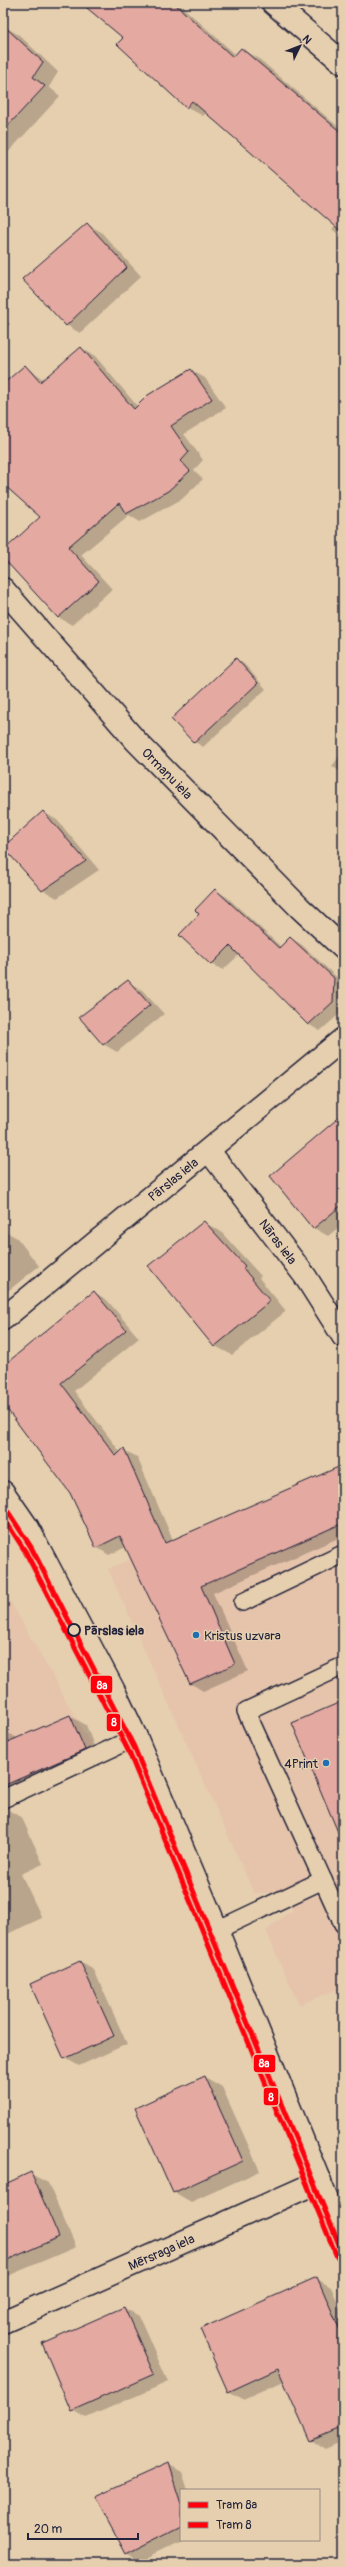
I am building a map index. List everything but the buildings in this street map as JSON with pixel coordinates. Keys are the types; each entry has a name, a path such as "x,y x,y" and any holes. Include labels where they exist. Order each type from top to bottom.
{"street":[{"path":"273,3 343,63"},
{"name":"Ormaņu iela","path":"3,589 136,741 340,938"},
{"name":"Pārslas iela","path":"3,1319 209,1151 343,1039"},
{"name":"Nāras iela","path":"209,1151 305,1276 343,1336"},
{"path":"3,1492 28,1528 114,1691 136,1737 217,1930 343,2239"},
{"name":"Mērsraga iela","path":"3,2322 320,2181"}],"lane":[{"path":"242,1602 343,1554"},
{"path":"343,1666 246,1710 343,1924"},
{"path":"3,1799 136,1737"},
{"path":"217,1930 323,1880"}],"shaded area":[{"path":"343,1465 343,1987 299,2005 266,1931 286,1914 293,1911 284,1889 275,1893 254,1893 108,1569"},
{"path":"9,1599 98,1757 3,1803 3,1601"}],"tram line":[{"name":"8a","path":"3,1504 31,1547 134,1747 343,2254"},
{"name":"8","path":"3,1517 25,1551 128,1750 337,2257"}],"place":[{"name":"Pārslas iela","path":"74,1630"},
{"name":"Kristus uzvara","path":"196,1635"},
{"name":"4Print","path":"326,1763"}]}
